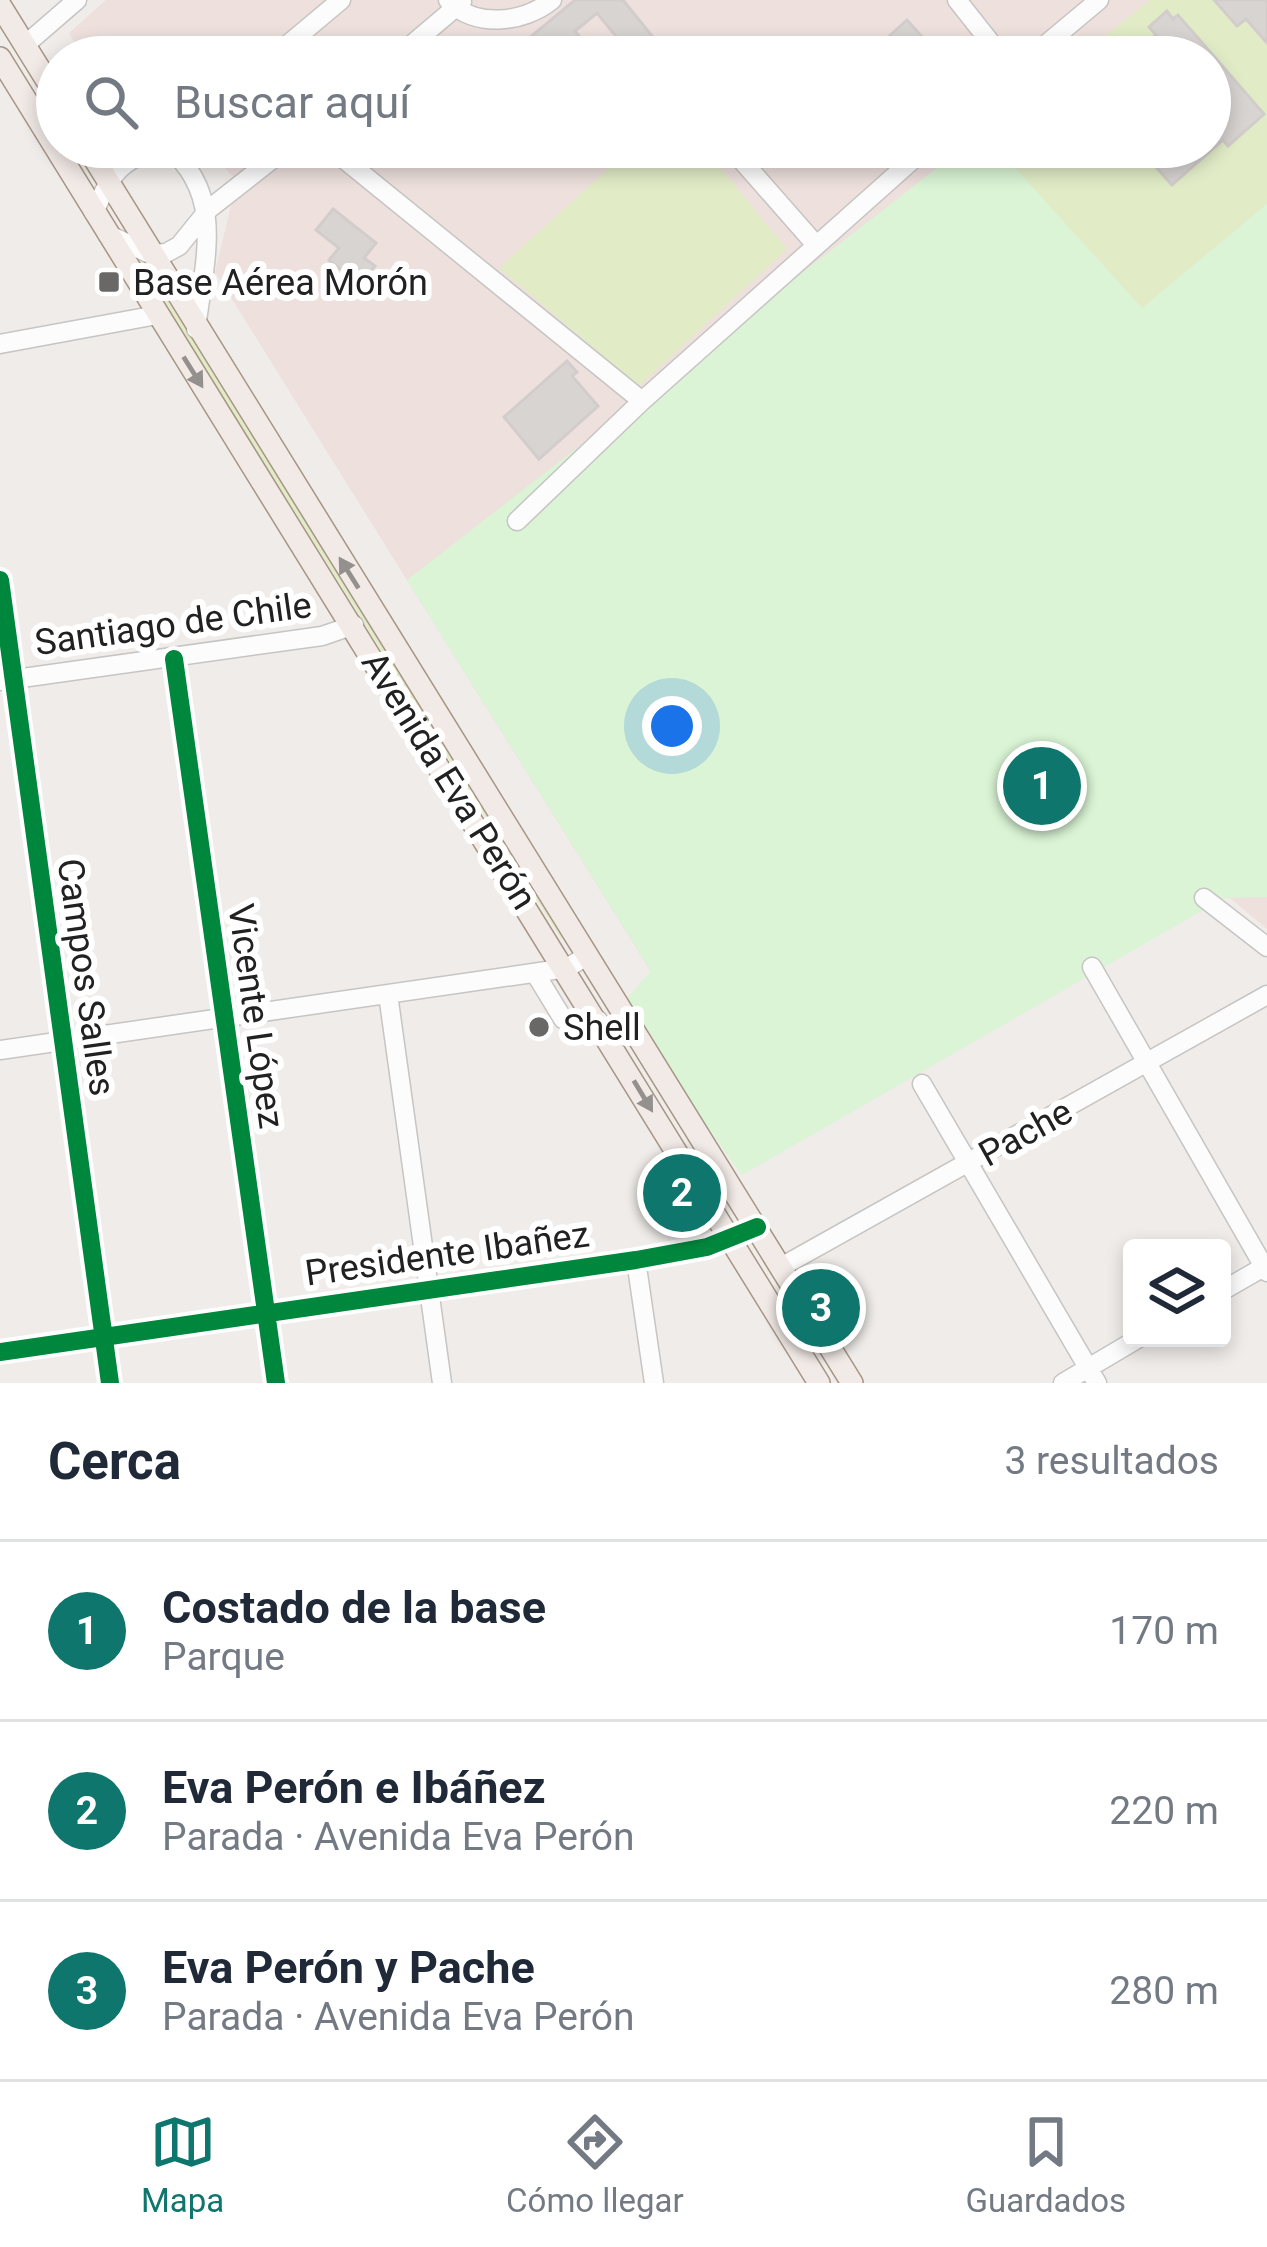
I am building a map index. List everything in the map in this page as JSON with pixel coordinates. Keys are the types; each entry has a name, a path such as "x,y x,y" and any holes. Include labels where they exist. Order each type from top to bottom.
{"main road":[{"path":"0,5 36,63"},
{"name":"Avenida Eva Perón","path":"0,58 36,117"},
{"name":"Avenida Eva Perón","path":"67,168 567,968 819,1383"},
{"name":"Avenida Eva Perón","path":"99,168 852,1383"}],"street":[{"path":"25,45 77,0"},
{"path":"298,36 341,0"},
{"path":"420,36 456,3 468,15 524,18 552,0"},
{"path":"957,0 986,36"},
{"path":"1055,36 1099,0"},
{"path":"94,212 107,181 118,168"},
{"path":"190,168 209,209 196,329"},
{"path":"107,234 150,254 179,246 209,209 261,168"},
{"path":"355,168 642,401"},
{"path":"748,168 816,245"},
{"path":"517,521 642,401 904,168"},
{"path":"0,344 158,315"},
{"name":"Campos Salles","path":"0,580 6,680 110,1383"},
{"name":"Santiago de Chile","path":"6,680 174,659 322,636 354,626"},
{"name":"Vicente López","path":"174,659 276,1383"},
{"path":"1204,898 1267,947"},
{"path":"0,1050 567,968 588,956"},
{"path":"1092,967 1266,1268 1231,1286"},
{"path":"535,973 563,1019 598,1020"},
{"path":"388,994 442,1383"},
{"name":"Pache","path":"781,1267 1267,994"},
{"path":"922,1084 1092,1375"},
{"name":"Presidente Ibañez","path":"0,1352 636,1261 758,1227"},
{"path":"636,1261 654,1383"},
{"path":"1063,1383 1092,1375 1128,1347"}],"shaded area":[{"path":"106,0 1267,0 1267,929 1212,883 754,1137 215,272 232,202 243,189 225,168 1231,168 1231,36 69,33"}],"green space":[{"path":"1150,0 1267,0 1267,204 1142,308 1015,168 1231,168 1231,36 1105,36"},
{"path":"609,168 720,168 787,249 639,386 499,268"},
{"path":"937,168 1015,168 1142,308 1267,204 1267,897 1224,898 742,1175 620,1006 651,971 407,580"},
{"path":"143,261 564,935 561,938 140,264"}],"building":[{"path":"575,0 623,0 652,36 616,36 597,13 575,31 579,36 531,36"},
{"path":"1214,0 1267,0 1267,43 1246,19 1237,26"},
{"path":"1167,11 1173,19 1178,15 1196,36 1155,36 1149,27"},
{"path":"907,20 921,36 889,36"},
{"path":"1231,76 1264,114 1231,143"},
{"path":"1157,168 1191,168 1172,185"},
{"path":"333,209 376,243 364,258 375,266 360,285 329,260 339,248 316,230"},
{"path":"567,361 577,372 572,376 598,406 539,459 504,417"}],"cycle path":[{"path":"0,580 110,1383"},
{"path":"174,659 276,1383"},
{"path":"0,1352 636,1260 707,1247 757,1227"}],"place":[{"name":"Base Aérea Morón","path":"109,282"},
{"name":"Costado de la base","path":"1042,786"},
{"name":"Shell","path":"539,1027"},
{"name":"Eva Perón e Ibáñez","path":"682,1193"},
{"name":"Eva Perón y Pache","path":"821,1308"}]}
